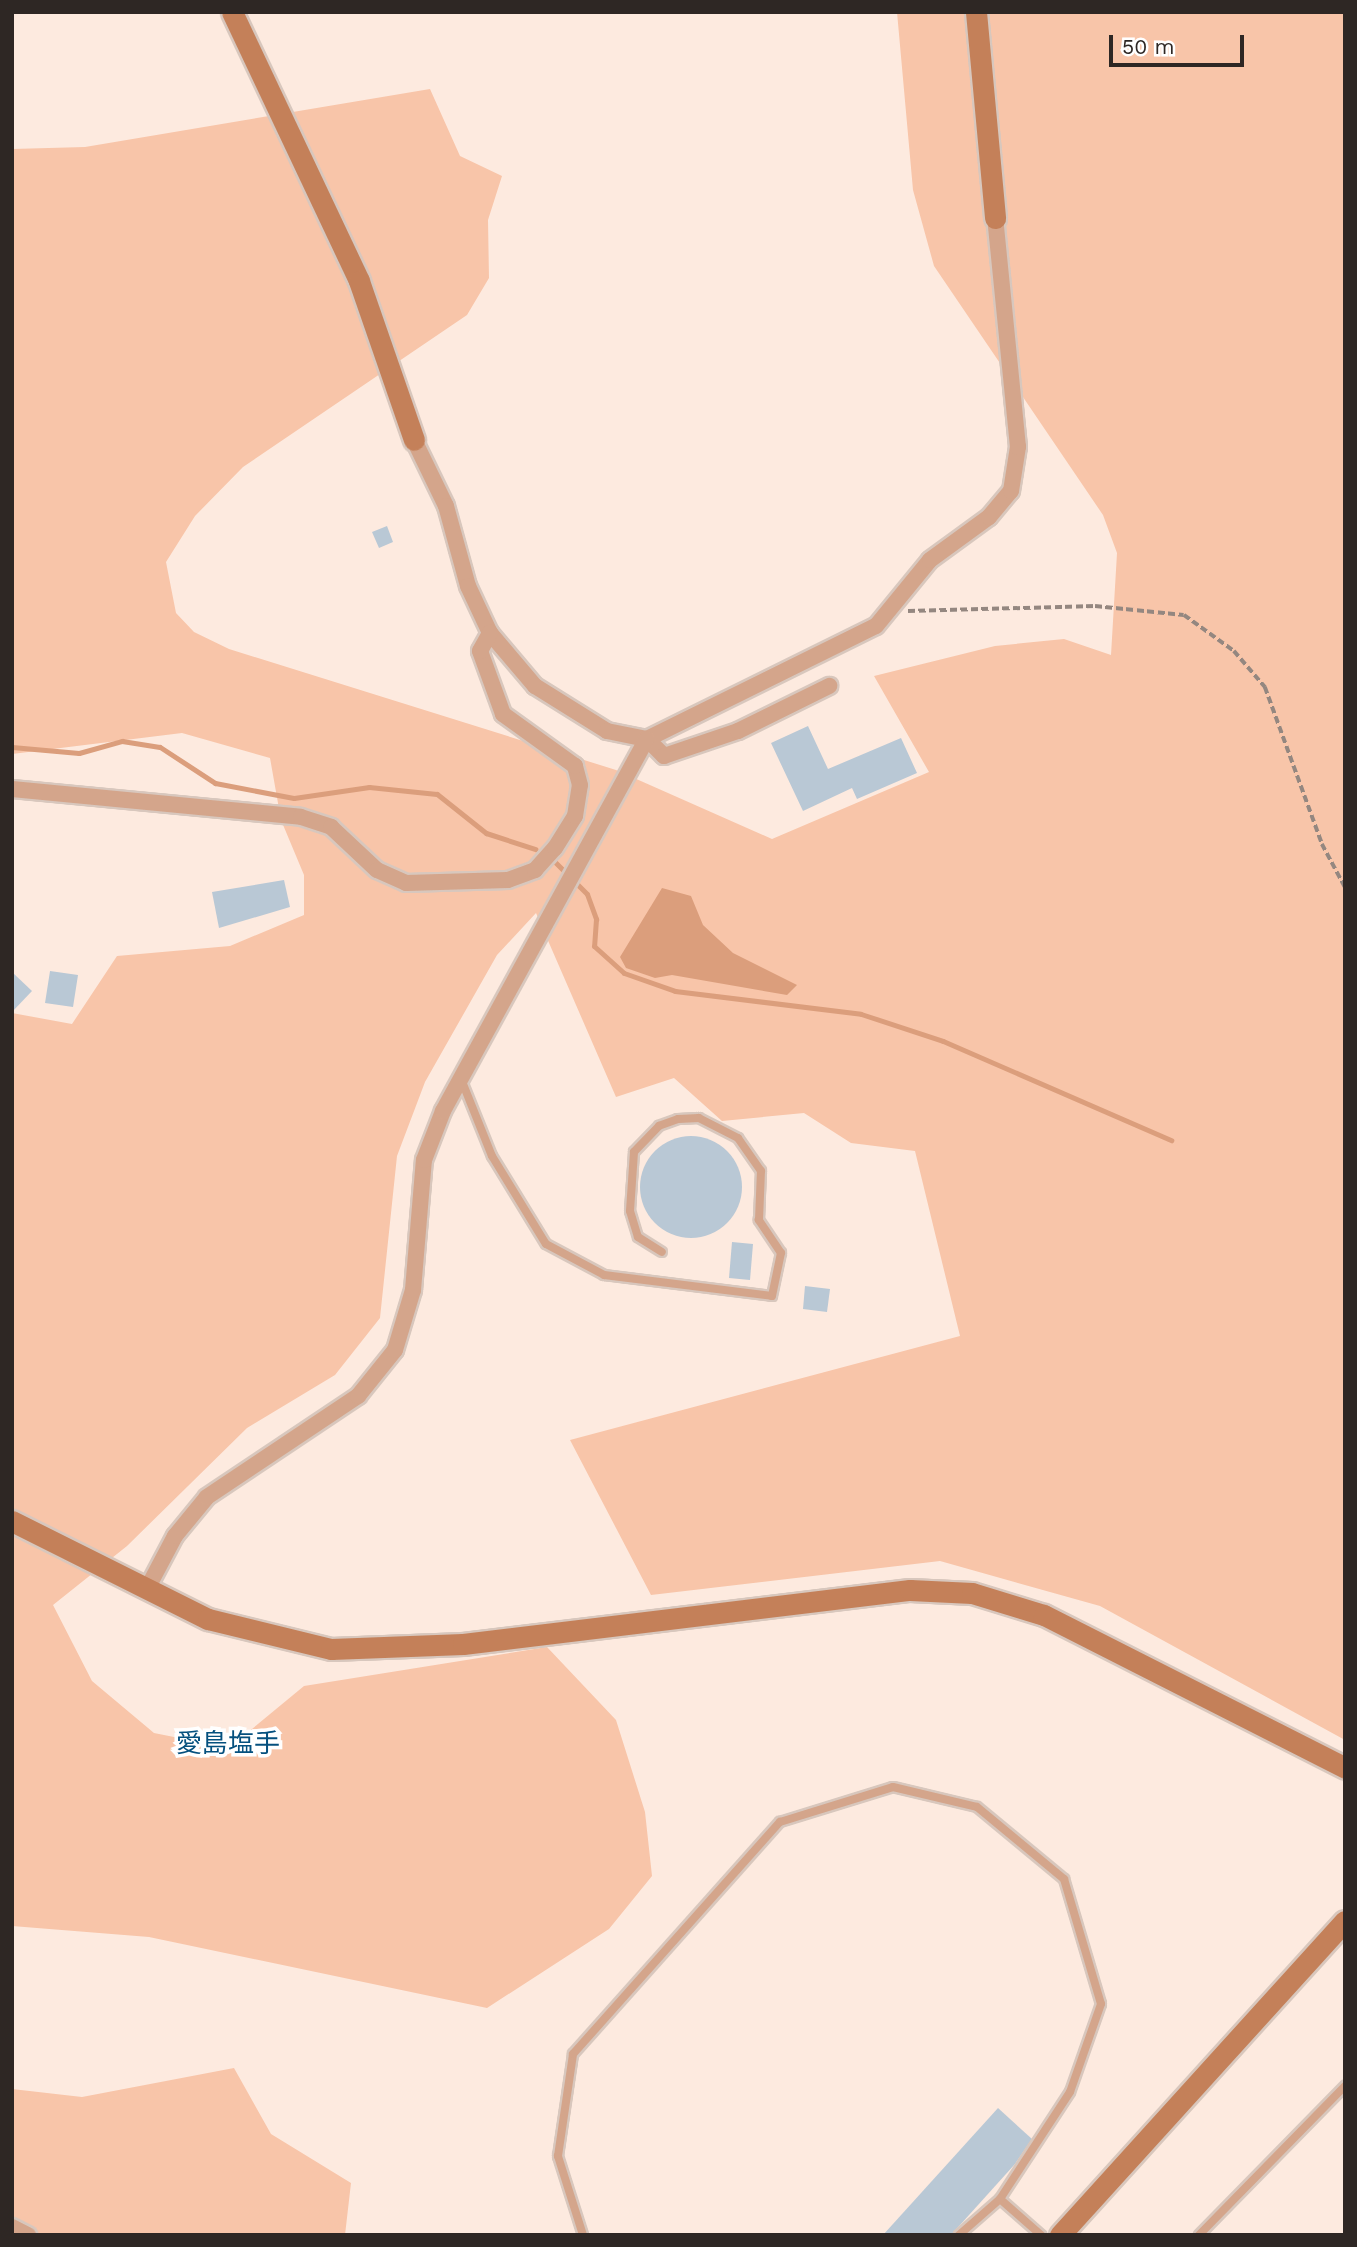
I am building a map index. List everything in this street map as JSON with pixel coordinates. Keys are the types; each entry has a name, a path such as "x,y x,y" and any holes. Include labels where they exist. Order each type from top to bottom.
{"street":[{"path":"232,12 359,281 414,440 446,506 468,586 490,633 535,687 607,731 647,739 664,756 738,731 829,686"},
{"path":"148,1589 175,1536 208,1497 358,1396 395,1350 413,1290 425,1160 460,1076 620,794 647,739 876,626 891,611 930,560 1002,504 1016,474 976,12"},
{"path":"12,789 300,817 331,827 377,870 406,883 508,880 535,870 555,848 575,816 580,785 575,766 503,714 480,651 490,633"},
{"path":"12,1521 148,1589 253,1634 375,1650 911,1590 972,1593 1044,1615 1345,1768"},
{"path":"1060,2235 1345,1921"},
{"path":"12,2227 29,2235"}],"lane":[{"path":"460,1076 492,1156 528,1218 566,1259 604,1275 772,1296 781,1253 759,1220 761,1171 738,1138 699,1118 678,1119 659,1126 634,1152 630,1211 639,1237 662,1252"},
{"path":"583,2235 558,2156 573,2054 780,1822 893,1787 977,1807 1064,1879 1101,2004 1070,2092 1000,2199 959,2235"},
{"path":"1199,2235 1345,2086"},
{"path":"1000,2199 1041,2235"}],"path":[{"path":"891,611 1095,606 1184,615 1234,651 1265,687 1322,844 1345,887"}],"shaded area":[{"path":"897,12 1345,12 1345,1740 1100,1606 940,1561 651,1595 570,1440 960,1336 915,1151 851,1143 804,1113 722,1121 674,1078 616,1097 536,913 497,955 425,1082 397,1156 380,1318 335,1375 247,1428 127,1546 53,1605 92,1681 154,1733 229,1748 304,1686 547,1647 616,1720 645,1812 652,1876 609,1929 487,2008 149,1937 12,1926 12,1013 72,1024 117,956 230,946 304,915 304,875 281,820 270,758 182,733 12,754 12,149 85,147 430,89 460,156 502,176 488,220 489,278 467,315 243,467 195,516 166,562 176,613 194,632 229,649 616,770 772,839 929,772 874,676 995,646 1064,639 1111,655 1117,553 1103,515 934,266 913,190"},
{"path":"662,888 691,896 703,925 733,953 797,985 787,995 672,975 655,978 626,968 620,957"},
{"path":"234,2068 271,2134 351,2183 345,2235 12,2235 12,2089 82,2097"}],"building":[{"path":"387,526 393,542 379,548 372,532"},
{"path":"808,726 828,769 901,738 917,773 857,799 852,788 803,811 771,743"},
{"path":"284,880 290,907 219,928 212,892"},
{"path":"50,971 78,975 73,1007 45,1003"},
{"path":"12,972 32,991 12,1012"},
{"path":"691,1136 711,1140 727,1151 738,1167 742,1187 738,1207 727,1223 711,1234 691,1238 671,1234 655,1223 644,1207 640,1187 644,1167 655,1151 671,1140"},
{"path":"732,1242 753,1244 750,1280 729,1278"},
{"path":"805,1286 830,1289 827,1312 803,1309"},
{"path":"998,2108 1032,2139 1015,2164 951,2235 883,2235"}],"waterway":[{"path":"12,747 79,753 122,741 160,747 215,783 294,798 369,787 437,794 486,833 535,849"},
{"path":"551,858 587,894 596,919 594,946 624,973 675,991 861,1014 943,1041 1171,1140"}],"district":[{"name":"愛島塩手","path":"228,1744"}]}
